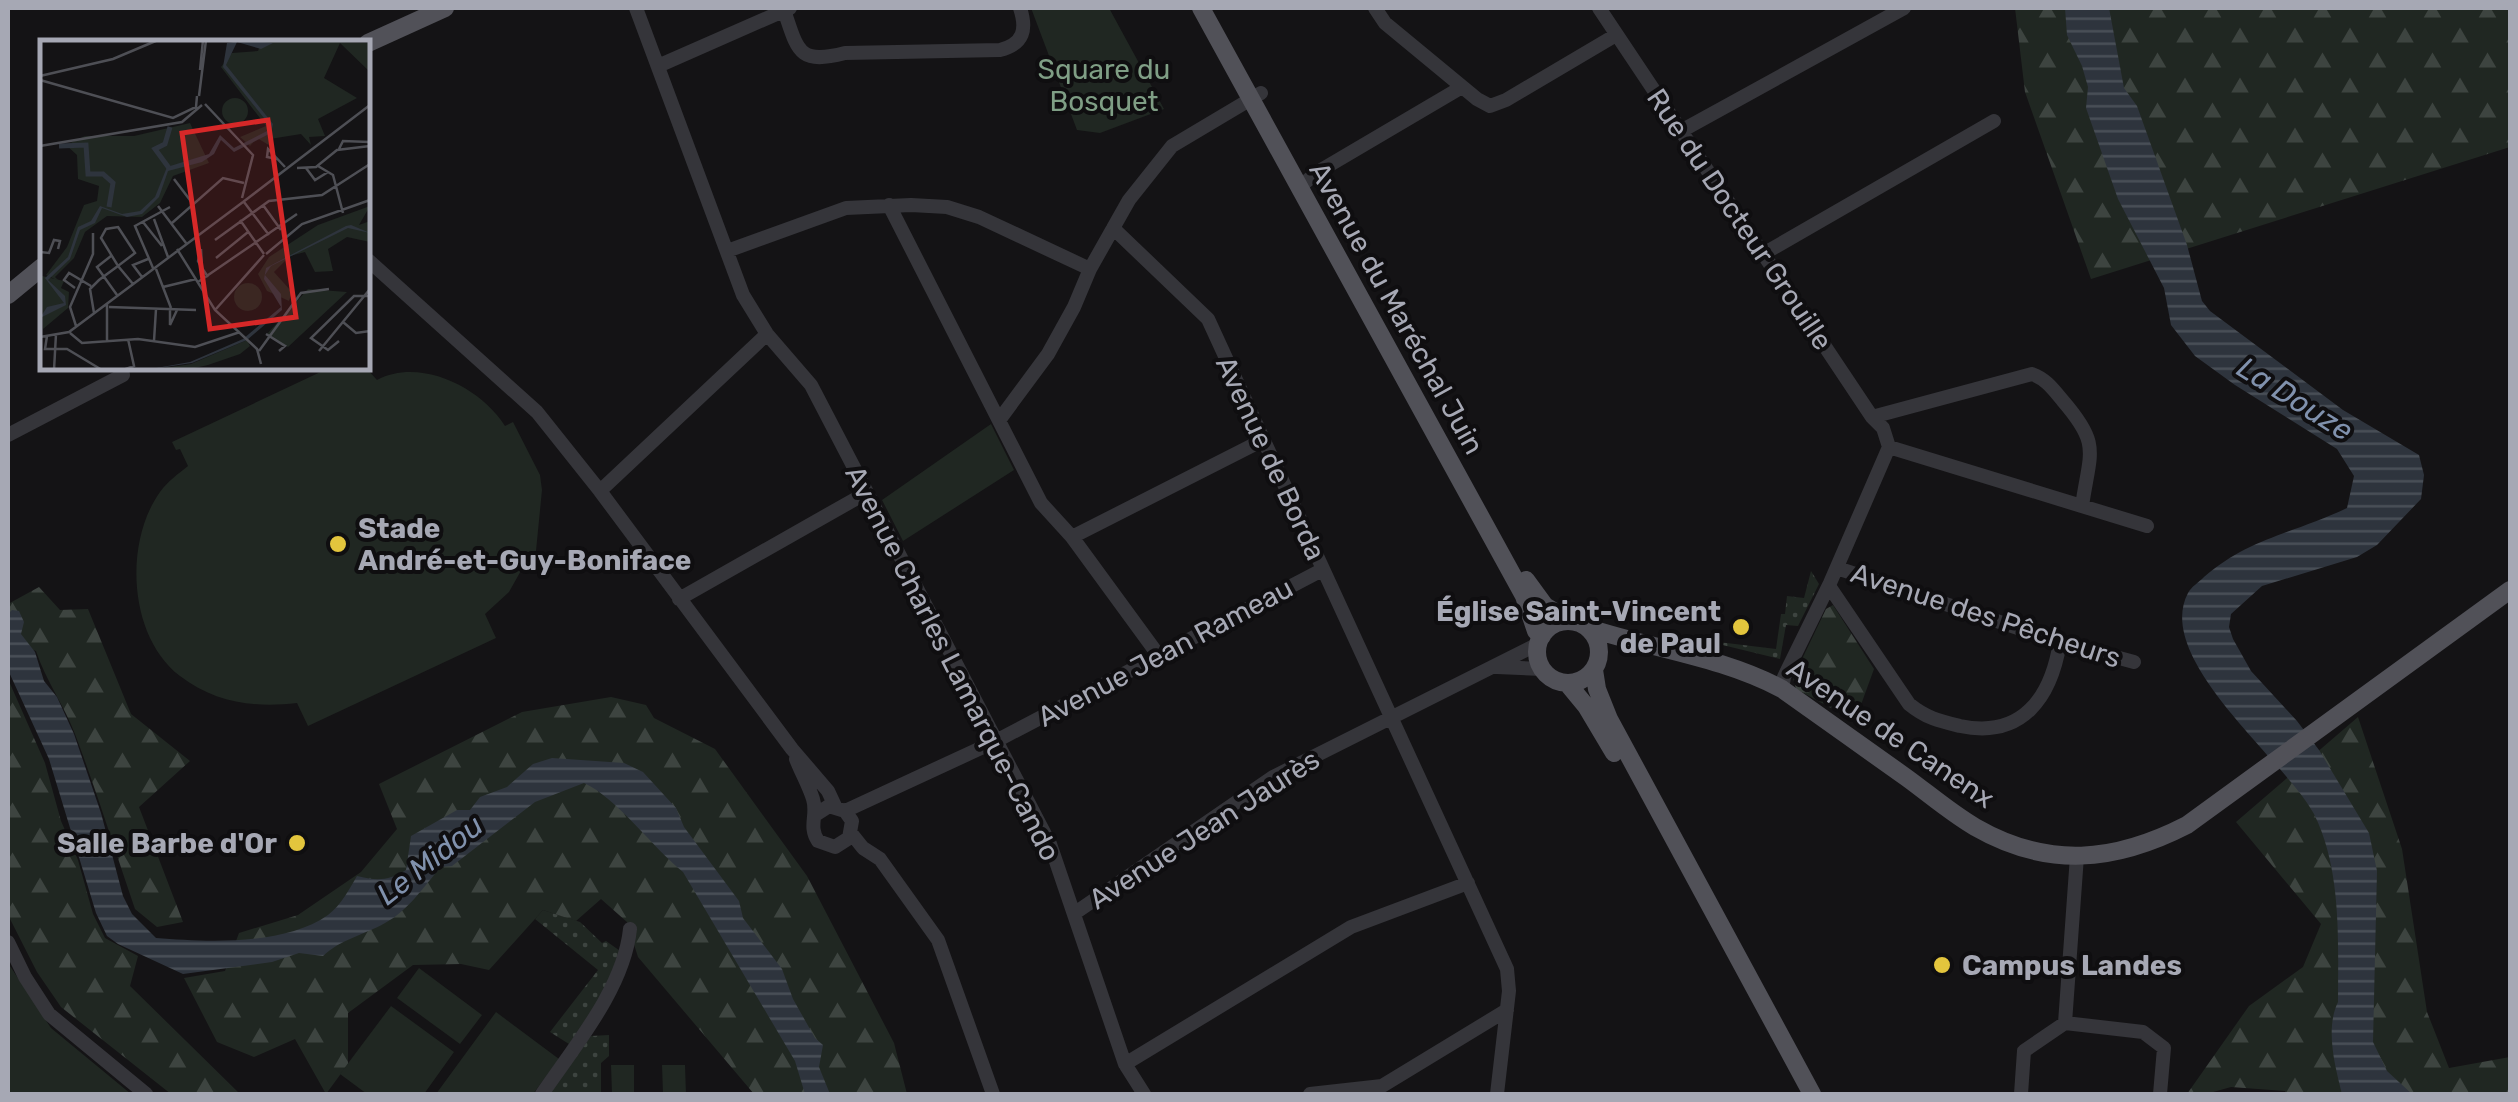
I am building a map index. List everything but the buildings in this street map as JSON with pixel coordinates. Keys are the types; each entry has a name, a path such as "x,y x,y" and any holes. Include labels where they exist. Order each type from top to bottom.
{"main road":[{"path":"370,42 445,8"},
{"name":"Avenue du Maréchal Juin","path":"1201,8 1256,96 1534,593 1545,606 1568,620"},
{"name":"Avenue du Maréchal Juin","path":"1215,8 1256,96"},
{"name":"Avenue du Maréchal Juin","path":"1305,184 1524,596 1540,640"},
{"path":"8,295 40,269"},
{"name":"Avenue de Canenx","path":"1589,628 1760,677 1976,828 2023,847 2078,856 2114,854 2151,844 2186,826 2510,590"},
{"path":"1799,1094 1586,706 1568,683 1542,669 1540,640 1553,625 1568,620 1589,628 1598,641 1596,667 1602,704 1609,719 1812,1094"},
{"path":"1568,683 1582,680 1616,652 1642,645"}],"street":[{"name":"Avenue Charles Lamarque-Cando","path":"636,8 743,295 766,334 811,385 1050,844 1125,1064 1144,1094"},
{"path":"658,66 787,9 800,51 820,60 845,53 1000,50 1014,45 1023,36 1020,8"},
{"path":"1375,8 1385,24 1490,106 1616,35"},
{"name":"Rue du Docteur Grouille","path":"1600,8 1878,422 1889,446"},
{"path":"1682,132 1904,8"},
{"path":"1305,184 1316,173 1462,87"},
{"path":"1000,418 1048,354 1129,200 1172,146 1256,96"},
{"path":"1763,254 1994,121"},
{"path":"727,251 846,208 889,205 947,208 979,217 1090,269"},
{"path":"889,205 1042,503 1072,537 1159,656"},
{"name":"Avenue de Borda","path":"1113,228 1208,319 1507,969 1510,991 1497,1094"},
{"path":"370,262 537,412 792,749 852,822 842,844 823,845 813,834 814,801 792,749"},
{"path":"600,492 766,334"},
{"path":"8,434 123,376 121,370"},
{"path":"1878,422 2032,374 2044,378 2086,428 2091,443 2082,506"},
{"path":"1072,537 1263,440"},
{"path":"1782,689 1784,677 1889,446 2146,526"},
{"path":"679,600 866,493"},
{"name":"Avenue des Pêcheurs","path":"1836,568 2060,642 2134,662"},
{"name":"Avenue Jean Rameau","path":"840,808 996,740 1322,570"},
{"path":"1828,586 1909,704 1928,719 1988,730 2007,726 2038,701 2055,672 2060,642"},
{"name":"Avenue Jean Jaurès","path":"1074,913 1273,777 1496,667 1540,640"},
{"name":"Avenue Jean Jaurès","path":"1496,667 1542,669"},
{"path":"815,815 824,808 840,808"},
{"path":"850,833 880,859 938,940 993,1094"},
{"path":"2065,1023 2078,856"},
{"path":"1125,1064 1350,927 1468,882"},
{"path":"542,1094 592,1023 628,954 630,929"},
{"path":"8,942 25,978 49,1014 146,1094"},
{"path":"1310,1094 1382,1086 1507,1010"},
{"path":"2021,1094 2024,1051 2065,1023 2143,1032 2154,1040 2164,1048 2160,1094"}],"green space":[{"name":"Square du Bosquet","path":"1031,8 1109,8 1164,109 1100,133 1077,130"},
{"path":"2015,8 2510,8 2510,147 2091,279 2025,92"},
{"name":"Stade André-et-Guy-Boniface","path":"325,370 368,370 377,380 412,372 431,374 466,389 505,426 513,422 540,475 536,551 532,551 509,592 485,614 496,638 308,726 297,703 266,705 236,701 193,685 163,659 150,637 141,613 137,562 148,513 163,488 188,466 172,442"},
{"path":"991,424 1014,470 903,541 882,500"},
{"path":"1811,571 1819,584 1798,626 1786,625 1780,659 1702,640 1776,649 1787,596 1804,598"},
{"path":"39,587 60,610 88,609 131,714 190,761 139,807 183,922 157,927 135,909 71,723 36,651 23,646 8,630 8,604"},
{"path":"1833,605 1874,669 1855,721 1796,689 1793,678 1826,609"},
{"path":"8,679 45,763 93,914 105,938 138,956 130,986 240,1094 171,1094 61,1007 37,972 8,915"},
{"path":"611,697 646,705 654,718 715,749 807,876 894,1043 907,1094 754,1094 638,957 627,922 601,899 576,921 543,910 489,970 461,964 413,965 348,1013 348,1064 326,1094 295,1039 254,1057 217,1042 184,978 225,971 239,933 298,915 361,872 397,829 379,784 522,712"},
{"path":"2358,717 2402,849 2427,1012 2449,1068 2510,1057 2510,1094 2286,1094 2231,1087 2187,1094 2249,1006 2303,967 2321,924 2236,822"},
{"path":"543,910 580,922 602,943 606,941 623,953 587,1021 569,1044 550,1032 598,970 535,919"},
{"path":"8,963 51,1028 131,1094 8,1094"},
{"path":"419,968 482,1015 460,1044 397,998"},
{"path":"391,1006 454,1052 424,1094 367,1094 340,1074"},
{"path":"496,1012 559,1059 533,1094 436,1094"},
{"path":"609,1035 609,1056 601,1063 601,1094 547,1094 591,1036"},
{"path":"611,1065 634,1065 634,1094 612,1094"},
{"path":"662,1065 685,1065 686,1094 663,1094"}],"water":[{"name":"La Douze","path":"2065,8 2109,8 2124,88 2137,106 2187,245 2202,301 2210,311 2343,410 2419,455 2424,475 2421,499 2377,545 2357,557 2262,586 2231,614 2229,627 2251,671 2319,750 2369,833 2377,871 2373,1042 2387,1071 2412,1094 2342,1094 2332,1036 2338,1002 2336,906 2323,836 2299,792 2205,678 2189,648 2182,619 2189,591 2221,564 2255,545 2347,508 2354,476 2337,449 2195,356 2171,325 2164,288 2118,199 2086,108 2088,87 2067,35"},
{"name":"Le Midou","path":"19,611 24,622 21,634 35,652 44,681 57,697 74,734 123,896 132,914 156,938 245,940 310,925 337,907 357,876 382,879 406,870 411,836 457,810 470,810 480,797 507,787 533,764 552,758 624,763 643,772 676,808 684,827 739,901 743,918 782,969 793,999 823,1045 819,1067 830,1094 805,1094 795,1061 683,872 622,811 584,783 535,802 452,866 441,867 393,918 323,956 299,953 272,962 183,974 118,944 107,936 96,913 49,759 8,670 8,614"}],"place":[{"name":"Stade André-et-Guy-Boniface","path":"338,544"},
{"name":"Église Saint-Vincent de Paul","path":"1741,627"},
{"name":"Salle Barbe d'Or","path":"297,843"},
{"name":"Campus Landes","path":"1942,965"}]}
